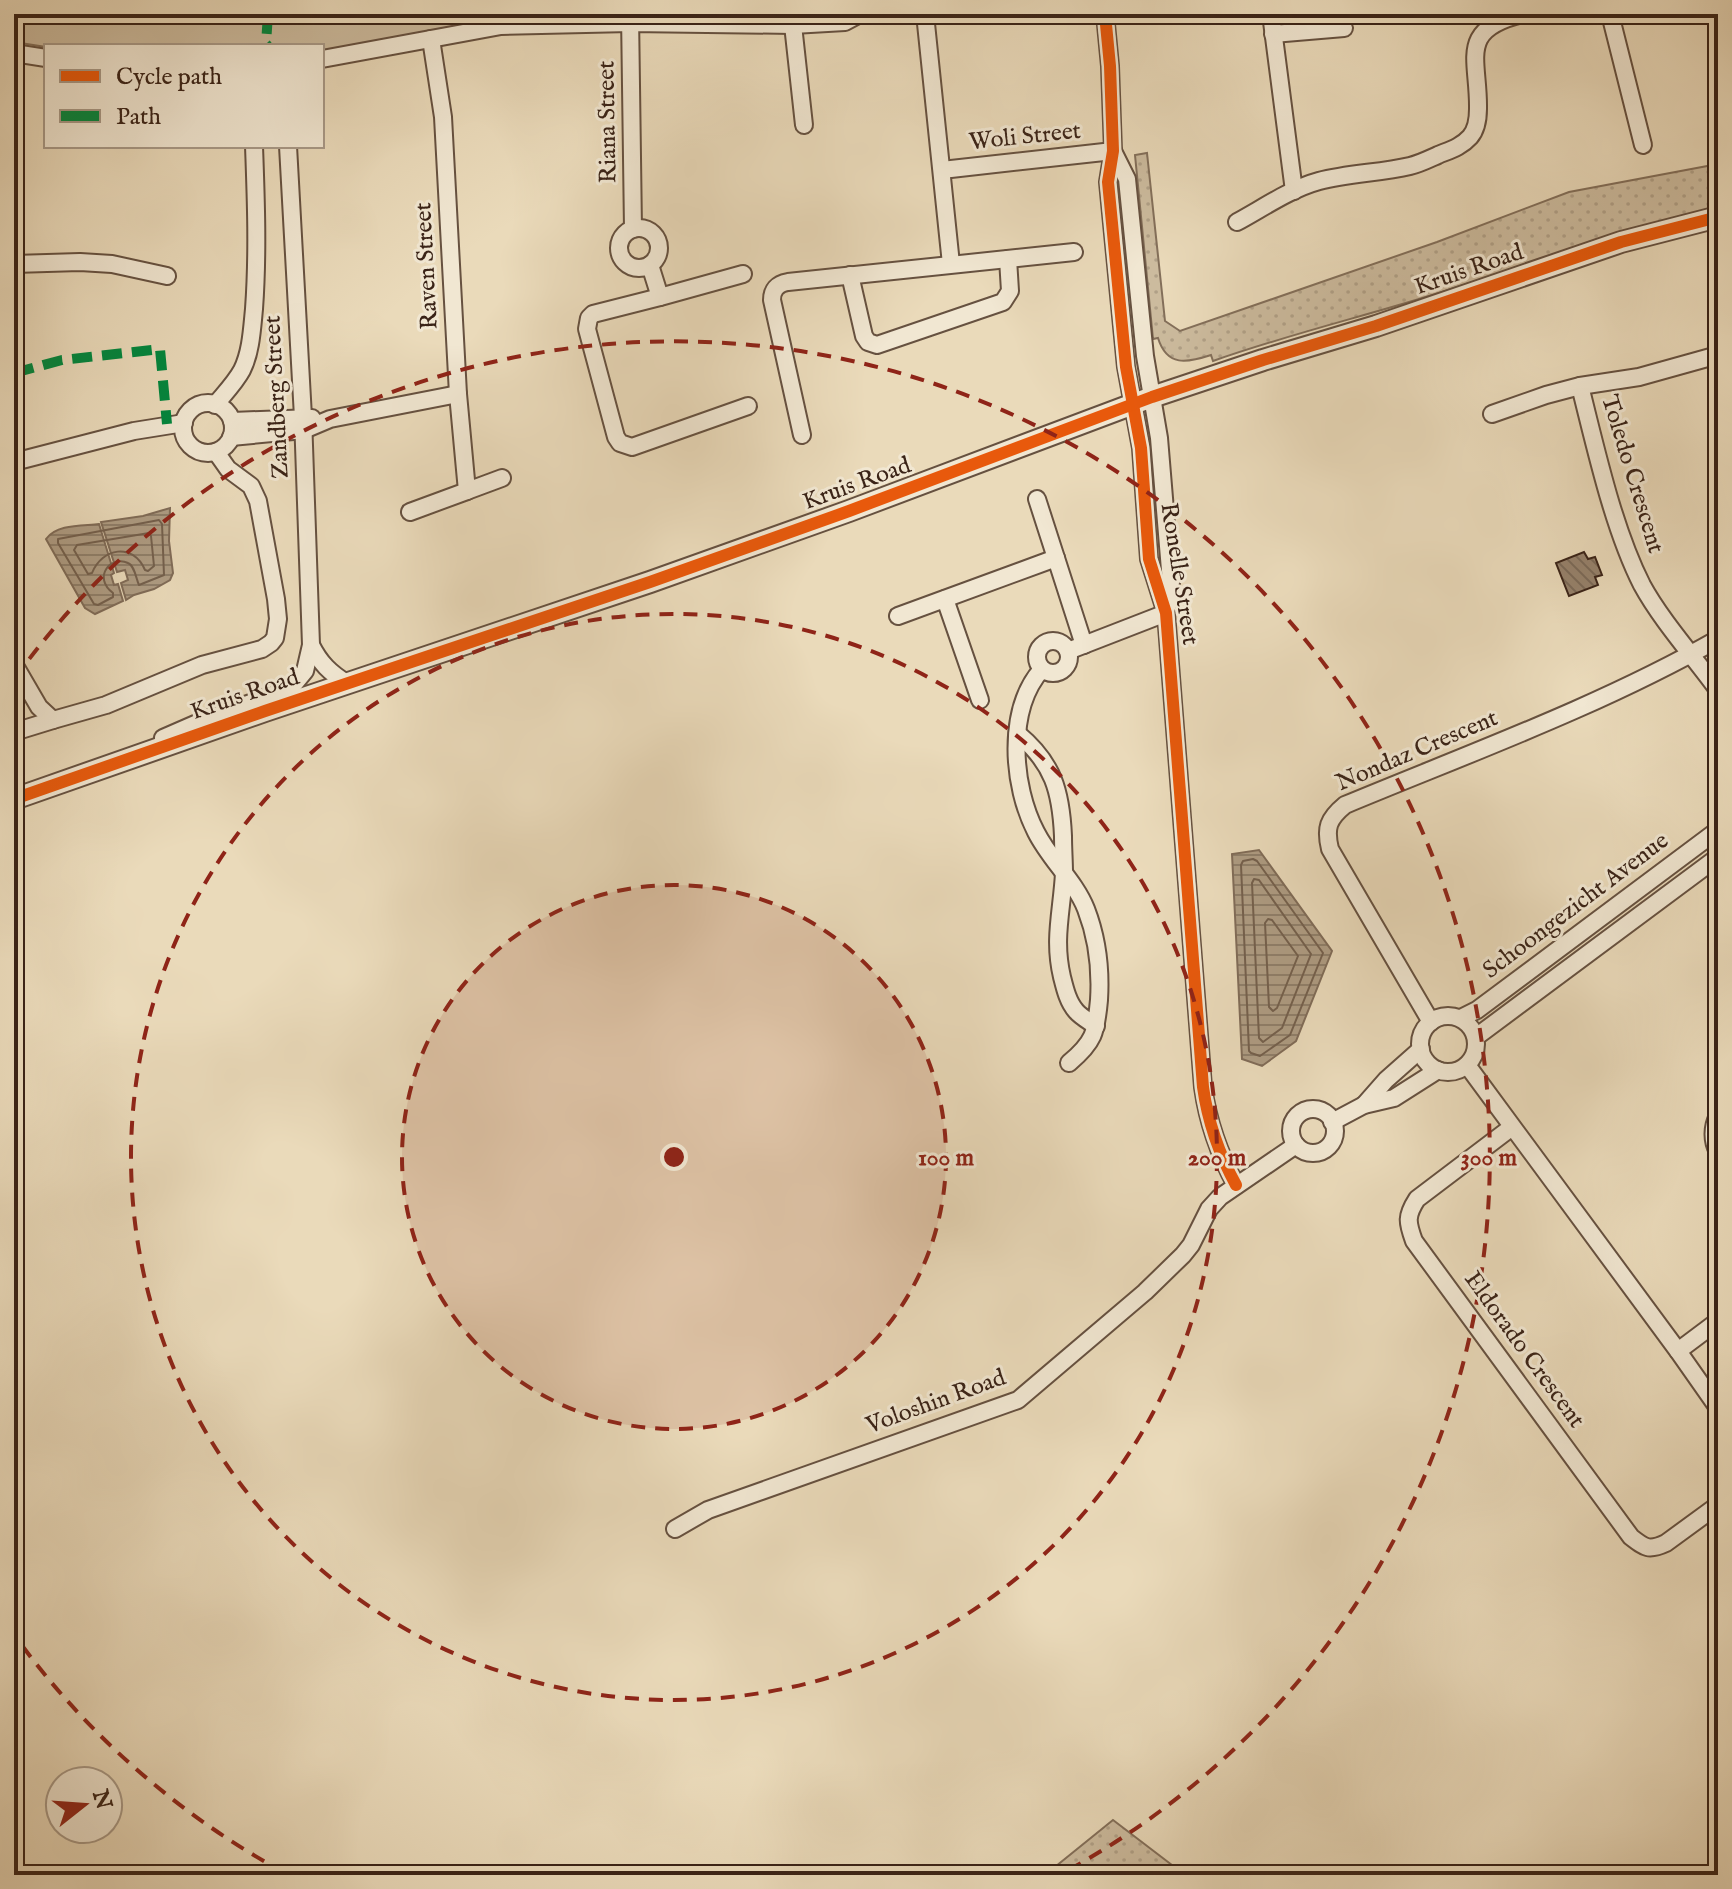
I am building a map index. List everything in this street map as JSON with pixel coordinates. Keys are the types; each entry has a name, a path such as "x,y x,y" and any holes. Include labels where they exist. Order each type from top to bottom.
{"street":[{"path":"324,59 501,26 630,18 793,25 845,22 860,14"},
{"name":"Woli Street","path":"925,14 951,264"},
{"name":"Ronelle Street","path":"1105,14 1113,151 1127,179 1145,356 1142,401 1159,438 1171,582 1166,613 1203,1087 1213,1133 1236,1185"},
{"path":"1271,14 1294,191"},
{"path":"1610,14 1643,145"},
{"path":"1237,222 1315,182 1412,166 1455,149 1466,141 1473,134 1478,120 1475,48 1479,37 1513,15"},
{"name":"Riana Street","path":"630,18 633,229"},
{"path":"793,25 804,125"},
{"path":"1273,34 1344,28"},
{"name":"Raven Street","path":"431,39 443,117 458,394 467,491"},
{"path":"14,53 44,58"},
{"path":"215,405 242,369 248,354 257,262 254,148"},
{"name":"Zandberg Street","path":"114,764 157,740 291,688 305,671 311,645 304,424 288,148"},
{"name":"Woli Street","path":"942,170 1113,151"},
{"name":"Kruis Road","path":"14,799 650,582 1142,401 1376,326 1621,242 1718,217"},
{"path":"633,229 647,230 657,240 658,253 650,265 637,268 621,257 620,243 633,229"},
{"path":"802,435 772,300 773,292 783,282 1074,252"},
{"path":"850,275 865,339 877,345 1003,302 1010,291 1008,259"},
{"path":"14,264 112,264 167,276"},
{"path":"650,265 660,297"},
{"path":"743,274 593,314 587,329 620,443 632,447 748,406"},
{"name":"Toledo Crescent","path":"1492,414 1580,386 1639,377 1718,356"},
{"name":"Toledo Crescent","path":"1580,386 1620,530 1641,583 1692,654"},
{"path":"232,429 304,424 458,394"},
{"path":"203,404 215,405 228,413 232,429 225,447 209,453 195,449 185,438 184,423 194,408 203,404"},
{"path":"14,462 134,431 184,423"},
{"path":"14,732 106,705 202,665 262,649 275,638 276,599 255,492 246,481 228,469 216,452"},
{"path":"410,512 502,478"},
{"path":"1037,499 1084,645"},
{"path":"898,616 1056,558"},
{"path":"945,599 980,700"},
{"path":"1068,651 1166,613"},
{"path":"1718,639 1692,654 1718,690"},
{"path":"1056,641 1068,651 1068,662 1062,670 1052,673 1039,665 1038,650 1045,642 1056,641"},
{"path":"311,645 328,671 348,684"},
{"name":"Nondaz Crescent","path":"1431,1022 1330,849 1329,822 1335,813 1345,805 1586,705 1692,654"},
{"path":"14,664 39,707 53,720"},
{"path":"1042,669 1033,679 1020,710 1016,751 1019,776 1036,833 1079,893 1095,935 1100,959 1096,1026 1086,1049 1069,1063"},
{"path":"1018,734 1041,756 1057,787 1062,812 1064,873 1057,931 1059,966 1071,1005 1096,1026"},
{"name":"Schoongezicht Avenue","path":"1461,1018 1477,1010 1718,830"},
{"name":"Schoongezicht Avenue","path":"1476,1037 1718,857"},
{"path":"1452,1015 1469,1024 1476,1037 1476,1050 1467,1065 1450,1072 1438,1070 1426,1062 1421,1049 1421,1034 1431,1022 1452,1015"},
{"path":"1364,1105 1386,1080 1421,1049"},
{"path":"1467,1065 1718,1408"},
{"path":"1332,1122 1364,1105 1394,1098 1438,1070"},
{"path":"1311,1109 1318,1110 1330,1117 1332,1122 1335,1131 1333,1139 1324,1150 1309,1153 1296,1145 1291,1126 1299,1114 1311,1109"},
{"path":"1718,1116 1713,1135 1718,1152"},
{"name":"Eldorado Crescent","path":"1512,1127 1417,1199 1408,1212 1414,1241 1631,1537 1644,1547 1657,1547 1718,1505"},
{"path":"1236,1185 1296,1145"},
{"name":"Voloshin Road","path":"675,1529 708,1510 1018,1400 1145,1292 1183,1255 1209,1209 1236,1185"},
{"path":"1678,1351 1718,1321"}],"shaded area":[{"path":"14,14 603,14 509,16 324,51 324,44 44,44 44,47 14,42"},
{"path":"1147,153 1165,321 1180,331 1437,242 1569,192 1718,164 1718,208 1614,236 1213,361 1211,355 1186,361 1172,358 1158,338 1153,339 1135,155"},
{"path":"1113,1820 1185,1875 1045,1875"}],"water":[{"path":"170,508 169,541 173,573 170,580 126,600 121,583 128,580 125,570 117,572 101,522 143,516"},
{"path":"99,524 114,573 111,575 114,585 118,584 123,601 95,614 85,608 46,539 63,528"},
{"path":"1259,850 1332,951 1296,1041 1262,1066 1242,1059 1232,854"}],"building":[{"path":"1584,552 1588,559 1595,557 1602,575 1595,577 1598,585 1569,596 1556,563"}],"marked path":[{"path":"266,44 268,14"},
{"path":"14,373 62,360 160,349 167,424"}],"cycle path":[{"path":"1105,14 1113,151 1108,182 1126,367 1141,448 1149,559 1166,613 1203,1087 1215,1138 1236,1185"},
{"path":"14,799 650,582 1152,397 1376,326 1621,242 1718,217"}]}
